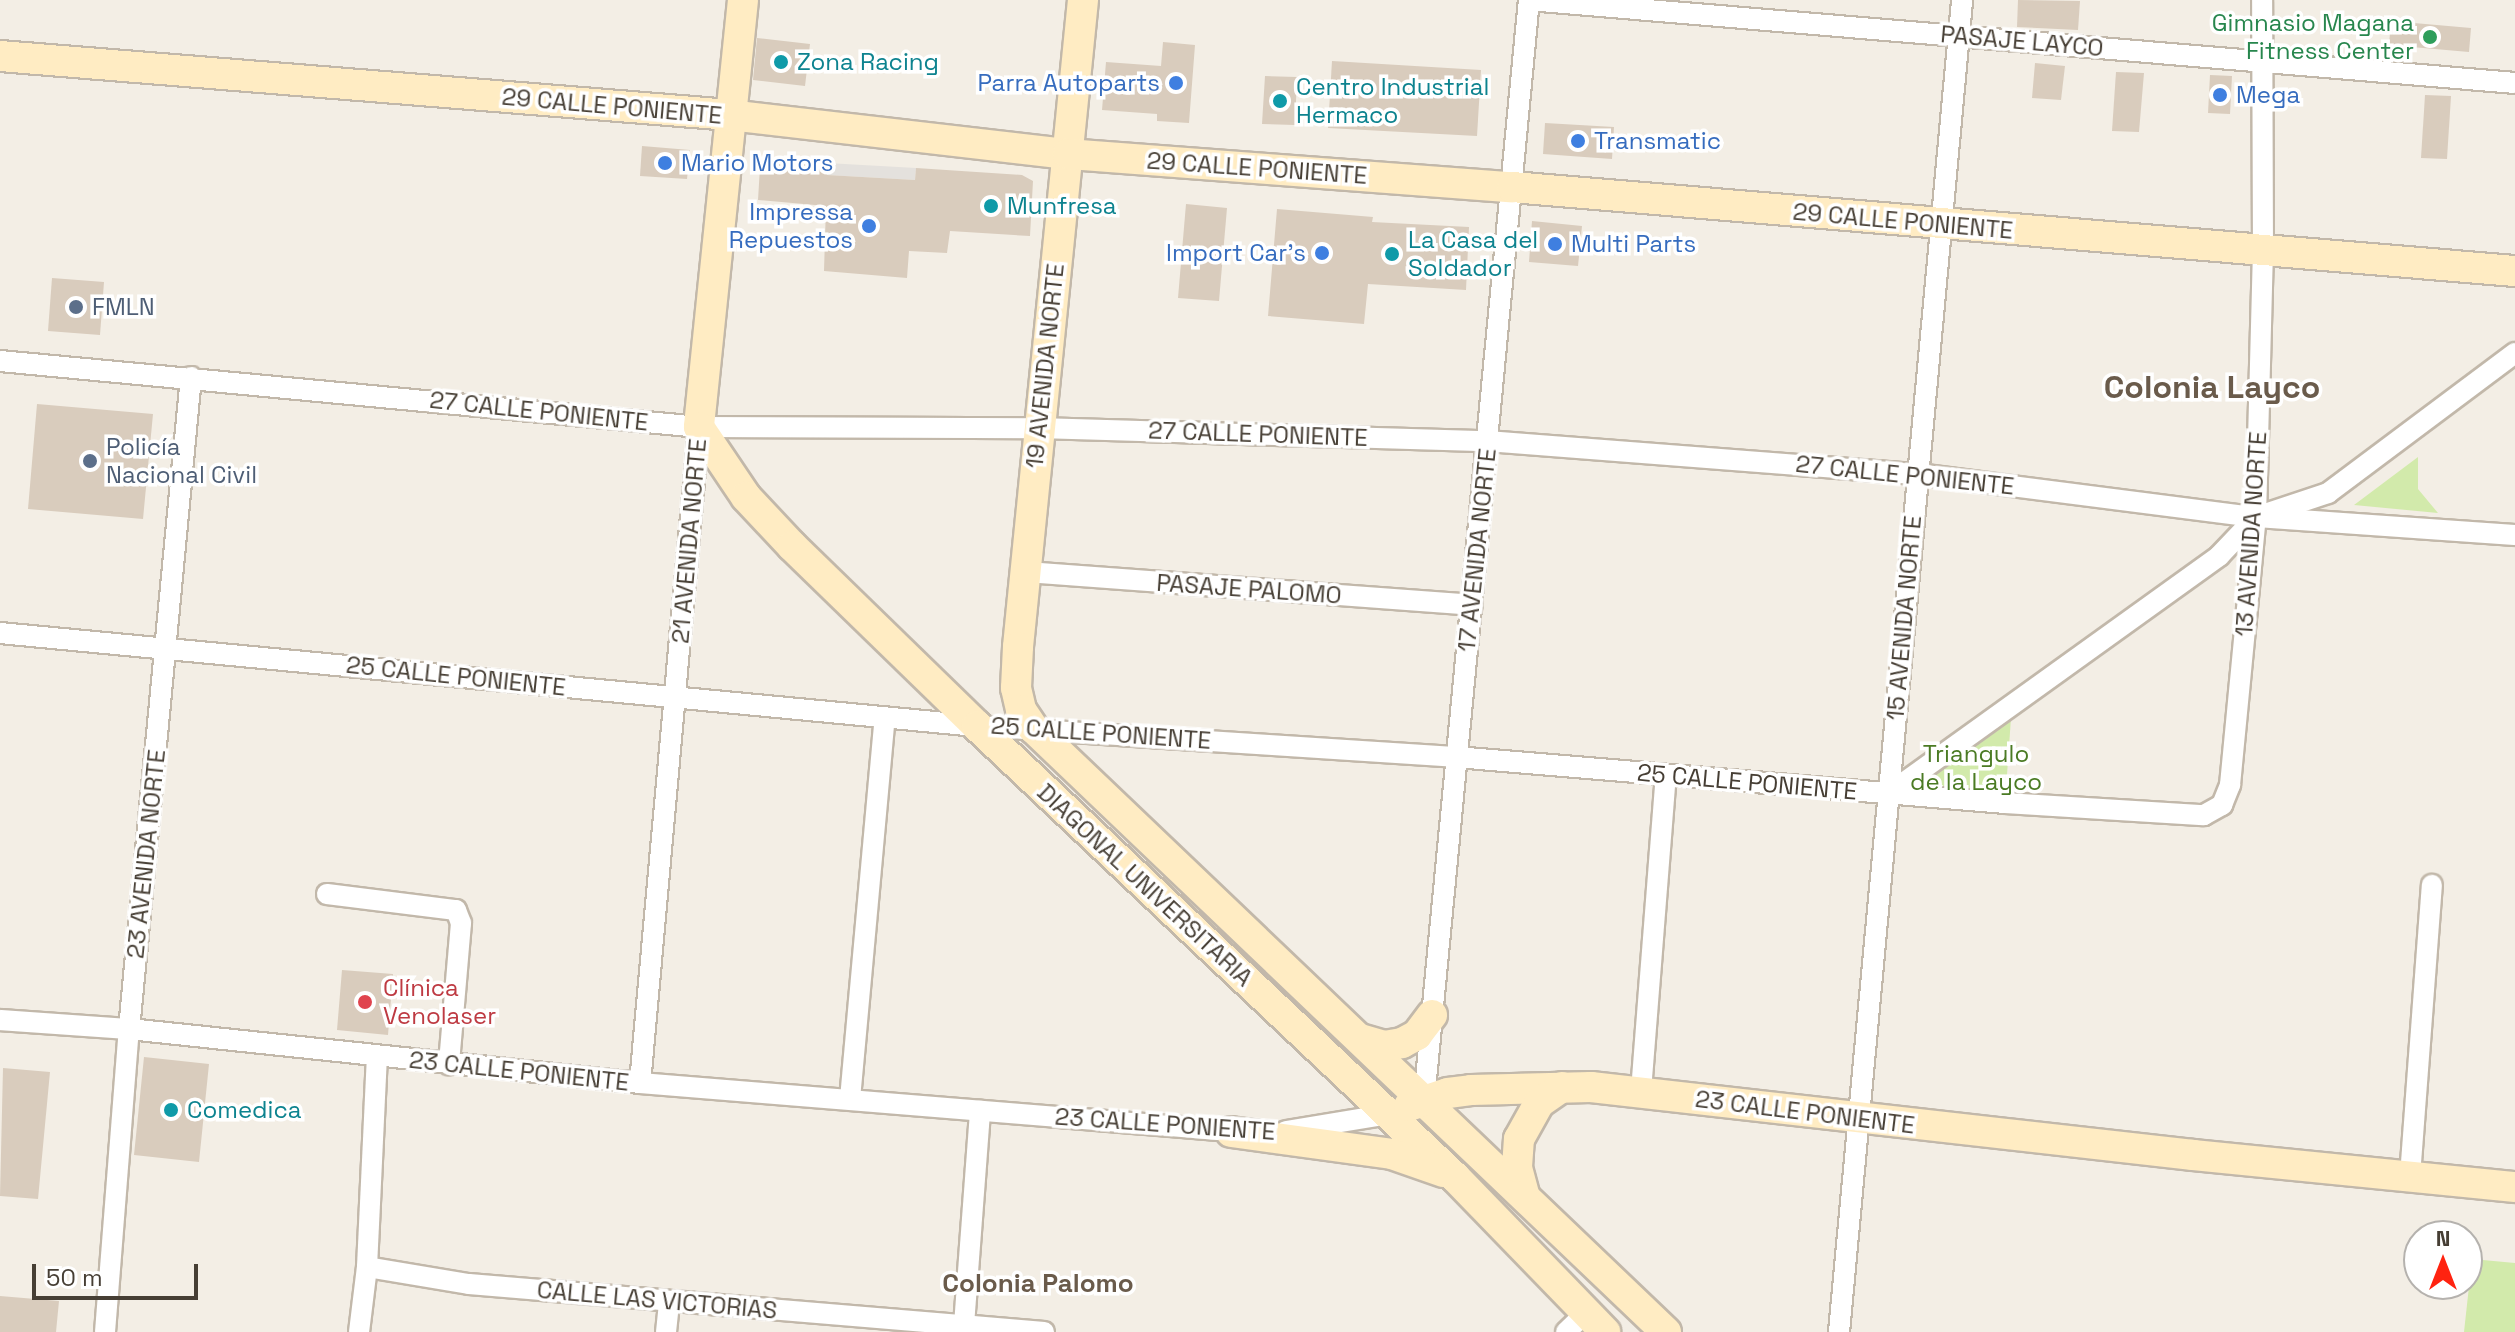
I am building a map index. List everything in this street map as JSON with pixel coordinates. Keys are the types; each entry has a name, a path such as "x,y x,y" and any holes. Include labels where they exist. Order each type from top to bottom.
{"main road":[{"name":"21 AVENIDA NORTE","path":"699,427 743,0"},
{"name":"19 AVENIDA NORTE","path":"1033,728 1021,710 1016,688 1038,428 1083,0"},
{"name":"29 CALLE PONIENTE","path":"0,56 730,115 1068,154 1512,187 2515,271"},
{"name":"DIAGONAL UNIVERSITARIA","path":"699,427 746,497 977,726 1455,1177 1585,1326"},
{"name":"DIAGONAL UNIVERSITARIA","path":"1033,728 1666,1332"},
{"path":"1360,1039 1384,1046 1402,1043 1417,1035 1432,1015"},
{"name":"23 CALLE PONIENTE","path":"1389,1114 1424,1100 1471,1090 1562,1087 1641,1091 1859,1119 2515,1187"},
{"path":"1524,1194 1517,1167 1519,1139 1539,1103 1562,1087"},
{"path":"1231,1132 1392,1154 1455,1177"}],"street":[{"name":"PASAJE LAYCO","path":"1529,0 2515,83"},
{"name":"17 AVENIDA NORTE","path":"1424,1100 1529,0"},
{"name":"15 AVENIDA NORTE","path":"1839,1332 1962,0"},
{"name":"13 AVENIDA NORTE","path":"2204,815 2222,805 2230,785 2256,517 2263,252 2262,0"},
{"path":"1888,794 2219,556 2256,517 2328,493 2515,353"},
{"name":"27 CALLE PONIENTE","path":"0,361 699,427 1038,428 1487,441 1918,474 2256,517 2515,535"},
{"name":"23 AVENIDA NORTE","path":"105,1332 129,1029 191,377"},
{"name":"21 AVENIDA NORTE","path":"640,1083 699,427"},
{"name":"PASAJE PALOMO","path":"1026,572 1472,605"},
{"name":"25 CALLE PONIENTE","path":"0,633 977,726 1456,757 1888,794 2204,815"},
{"path":"850,1099 885,718"},
{"path":"1641,1091 1666,775"},
{"path":"2410,1176 2432,885"},
{"path":"327,894 456,910 461,923 449,1064"},
{"name":"23 CALLE PONIENTE","path":"0,1020 129,1029 640,1083 1231,1132 1294,1131 1389,1114"},
{"path":"359,1332 367,1267 377,1057"},
{"path":"964,1325 980,1111"},
{"name":"CALLE LAS VICTORIAS","path":"367,1267 469,1284 669,1301 881,1325 964,1325 1044,1332"},
{"path":"666,1332 669,1301"}],"green space":[{"path":"2418,457 2418,489 2438,513 2354,505"},
{"name":"Triangulo de la Layco","path":"2012,704 2005,803 1888,794"},
{"path":"2483,1260 2515,1263 2515,1332 2464,1332 2468,1300 2483,1300"}],"shaded area":[{"path":"827,163 916,168 915,180 827,175"}],"building":[{"path":"2018,0 2080,1 2078,30 2017,27"},
{"name":"Gimnasio Magana Fitness Center","path":"2391,21 2471,28 2469,52 2389,45"},
{"name":"Zona Racing","path":"757,38 810,44 805,86 753,80"},
{"path":"1163,42 1195,45 1189,123 1157,121 1157,114 1102,110 1106,62 1161,66"},
{"path":"1332,61 1481,70 1477,136 1328,128"},
{"path":"2035,63 2065,66 2061,100 2032,98"},
{"path":"2116,72 2144,73 2139,132 2112,131"},
{"name":"Mega","path":"2210,75 2232,76 2230,114 2208,113"},
{"name":"Centro Industrial Hermaco","path":"1265,76 1297,77 1295,125 1262,124"},
{"path":"2425,95 2451,96 2447,159 2421,158"},
{"name":"Transmatic","path":"1545,123 1614,127 1612,159 1543,154"},
{"name":"Mario Motors","path":"642,146 690,150 687,179 640,176"},
{"path":"777,159 827,163 827,175 915,180 916,168 1022,175 1033,181 1030,236 950,231 947,253 909,251 907,278 824,271 826,206 758,200 760,167 777,168"},
{"path":"1186,204 1227,208 1219,301 1178,298"},
{"name":"Import Car's","path":"1277,209 1373,217 1372,222 1469,227 1466,290 1368,284 1364,324 1268,316"},
{"name":"Multi Parts","path":"1532,221 1582,226 1578,266 1529,262"},
{"name":"FMLN","path":"52,278 104,282 100,335 48,331"},
{"name":"Policía Nacional Civil","path":"37,404 153,414 143,519 28,509"},
{"name":"Clínica Venolaser","path":"342,970 393,974 388,1035 337,1030"},
{"name":"Comedica","path":"144,1057 209,1064 199,1162 134,1155"},
{"path":"3,1068 50,1072 38,1199 0,1196"},
{"path":"0,1296 59,1301 56,1332 0,1332"}],"place":[{"name":"Gimnasio Magana Fitness Center","path":"2430,37"},
{"name":"Zona Racing","path":"781,62"},
{"name":"Parra Autoparts","path":"1176,83"},
{"name":"Mega","path":"2220,95"},
{"name":"Centro Industrial Hermaco","path":"1280,101"},
{"name":"Transmatic","path":"1578,141"},
{"name":"Mario Motors","path":"665,163"},
{"name":"Munfresa","path":"991,206"},
{"name":"Impressa Repuestos","path":"869,226"},
{"name":"Multi Parts","path":"1555,244"},
{"name":"Import Car's","path":"1322,253"},
{"name":"La Casa del Soldador","path":"1392,254"},
{"name":"FMLN","path":"76,307"},
{"name":"Policía Nacional Civil","path":"90,461"},
{"name":"Clínica Venolaser","path":"365,1002"},
{"name":"Comedica","path":"171,1110"}],"district":[{"name":"Colonia Layco","path":"2212,387"},
{"name":"Colonia Palomo","path":"1038,1284"}]}
